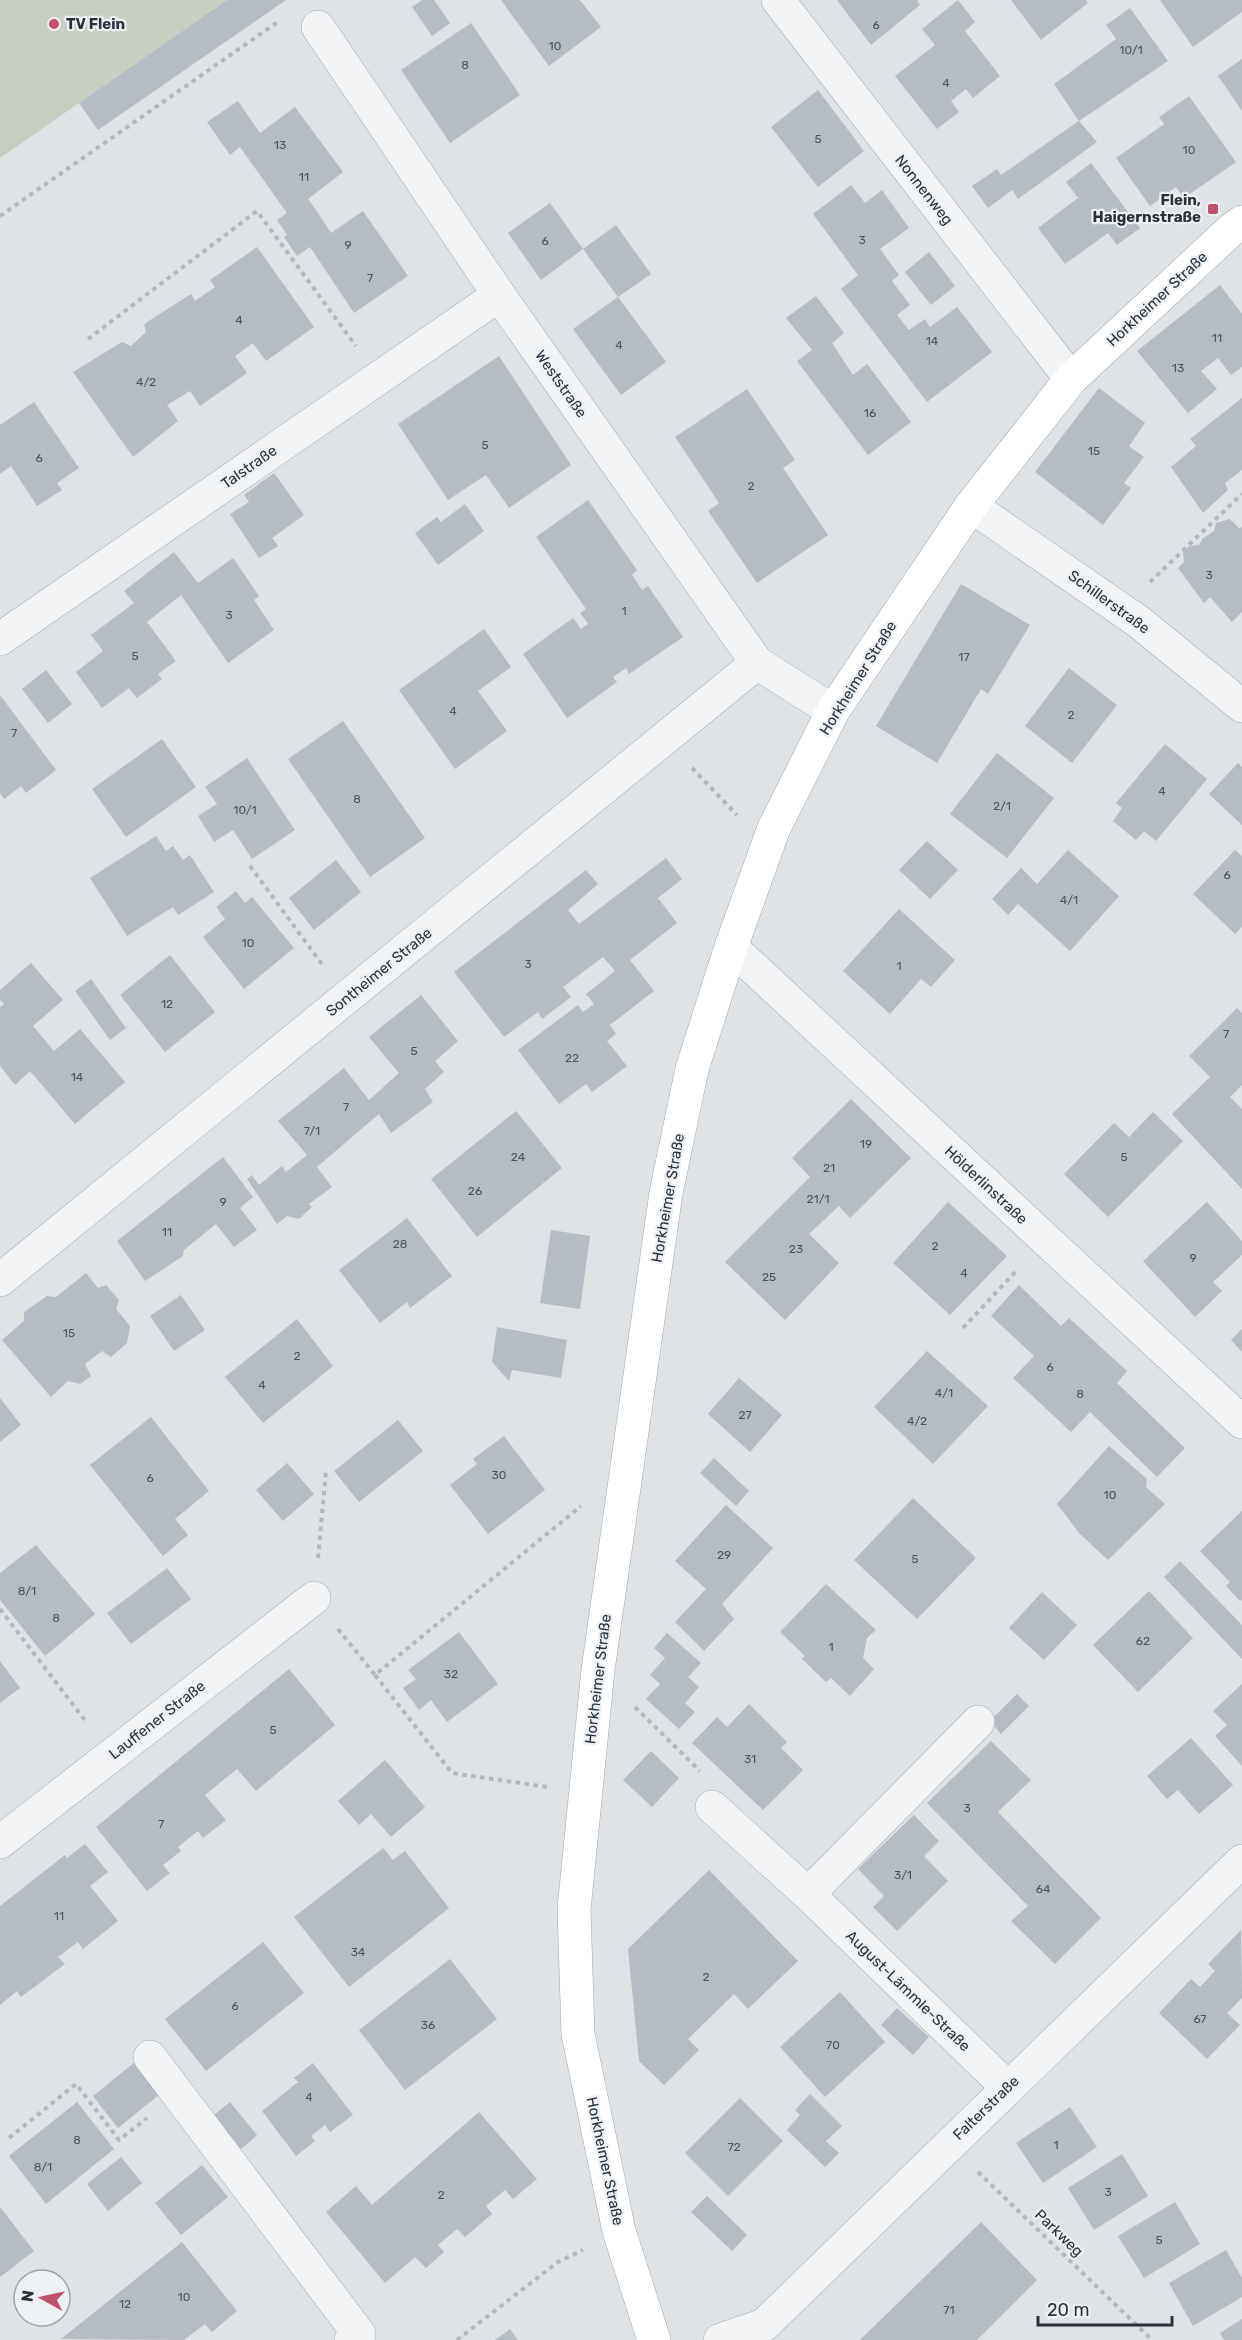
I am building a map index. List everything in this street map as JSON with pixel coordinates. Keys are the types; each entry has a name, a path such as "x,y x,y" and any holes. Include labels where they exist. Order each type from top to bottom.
{"main road":[{"name":"Horkheimer Straße","path":"654,2340 619,2231 578,2034 574,1909 598,1670 666,1193 692,1069 731,947 774,828 834,711 971,506 1071,379 1242,222"}],"street":[{"name":"Nonnenweg","path":"778,0 1071,379"},
{"name":"Weststraße","path":"318,27 499,295 757,663 834,711"},
{"name":"Talstraße","path":"0,639 499,295"},
{"name":"Schillerstraße","path":"971,506 1121,610 1242,706"},
{"name":"Sontheimer Straße","path":"0,1280 757,663"},
{"name":"Hölderlinstraße","path":"731,947 1242,1422"},
{"name":"Lauffener Straße","path":"0,1842 314,1598"},
{"path":"808,1894 978,1722"},
{"name":"August-Lämmle-Straße","path":"712,1807 808,1894 1007,2087"},
{"name":"Falterstraße","path":"720,2340 764,2325 1242,1861"},
{"path":"150,2057 355,2337"}],"path":[{"path":"0,216 281,20"},
{"path":"88,339 257,211 379,378"},
{"path":"1121,610 1242,494"},
{"path":"665,739 767,847"},
{"path":"250,866 346,998"},
{"path":"963,1328 1046,1240"},
{"path":"375,1675 628,1468"},
{"path":"326,1471 314,1598 452,1773 584,1792"},
{"path":"0,1609 111,1755"},
{"path":"598,1670 707,1778 712,1807"},
{"path":"9,2138 76,2084 119,2140 178,2094"},
{"name":"Parkweg","path":"949,2144 1152,2340"},
{"path":"457,2340 558,2262 619,2231"}],"green space":[{"path":"0,0 227,0 0,158"}],"building":[{"path":"227,0 286,0 98,130 79,103"},
{"path":"422,0 434,0 450,23 432,36 412,7"},
{"path":"501,0 580,0 601,27 549,66"},
{"path":"837,0 917,0 920,5 871,45"},
{"path":"958,0 975,22 965,31 1000,76 973,98 966,89 951,101 959,112 937,129 895,76 935,45 922,29"},
{"path":"1011,0 1086,0 1088,3 1041,40"},
{"path":"1160,0 1242,0 1242,12 1193,47"},
{"path":"1130,8 1168,61 1079,121 1054,84 1116,39 1106,25"},
{"path":"471,23 520,95 450,143 401,70"},
{"path":"1242,59 1242,111 1218,76"},
{"path":"818,90 864,151 818,187 771,127"},
{"path":"1189,96 1236,162 1184,198 1176,187 1150,206 1116,158 1164,124 1159,117"},
{"path":"238,101 260,133 295,107 343,172 308,199 331,233 363,211 408,276 354,313 310,247 297,256 284,237 287,235 277,220 287,213 240,147 230,155 207,122"},
{"path":"1079,121 1097,142 1018,199 1012,190 988,208 972,186 997,169 1001,175"},
{"path":"1091,163 1140,228 1117,245 1108,233 1065,264 1038,228 1078,198 1066,182"},
{"path":"851,185 865,203 882,190 909,228 880,249 899,275 892,281 910,305 897,315 909,330 925,319 930,327 957,307 992,352 927,402 841,289 858,275 813,214"},
{"path":"550,203 583,249 541,280 508,233"},
{"path":"616,225 651,274 618,297 583,249"},
{"path":"257,247 314,327 266,361 253,343 235,356 247,373 200,406 190,391 167,405 178,421 133,457 73,372 122,342 131,346 146,332 144,324 191,294 195,301 215,287 210,280"},
{"path":"929,252 955,286 931,305 905,272"},
{"path":"1220,285 1242,314 1242,367 1231,375 1218,358 1201,371 1217,389 1188,413 1137,351"},
{"path":"816,296 844,333 832,343 853,375 867,364 911,422 868,455 797,361 812,350 786,318"},
{"path":"618,297 666,362 621,395 573,329"},
{"path":"499,356 571,465 509,508 486,475 448,500 398,424"},
{"path":"1099,388 1145,423 1129,446 1144,457 1124,483 1131,488 1103,525 1035,472"},
{"path":"747,389 795,460 783,468 828,535 757,583 708,511 719,503 675,437"},
{"path":"1242,398 1242,470 1225,483 1228,490 1203,513 1171,467 1196,446 1190,439"},
{"path":"34,402 79,468 57,483 62,490 37,506 11,466 0,474 0,425"},
{"path":"274,473 304,515 272,538 278,546 259,558 230,514 249,502 244,495"},
{"path":"588,500 637,570 632,575 642,590 648,586 683,637 629,674 626,668 613,677 617,682 567,718 523,654 573,618 581,629 588,624 580,613 586,609 536,537"},
{"path":"465,504 484,531 438,565 415,533 437,517 441,522"},
{"path":"1230,519 1240,529 1242,526 1242,612 1232,622 1210,597 1204,603 1178,568 1184,562 1183,553 1189,546 1199,545 1202,539 1214,531 1216,523"},
{"path":"174,552 198,583 233,558 259,596 254,600 274,630 228,663 181,595 147,622 176,661 158,674 162,679 137,698 129,688 102,708 76,672 103,651 91,635 134,603 124,591"},
{"path":"961,584 1030,625 988,694 981,689 937,763 876,726"},
{"path":"484,629 511,667 478,691 507,731 455,769 399,690"},
{"path":"1069,668 1117,705 1072,763 1025,726"},
{"path":"46,670 72,704 48,723 22,689"},
{"path":"0,695 56,770 26,793 21,786 4,799 0,793"},
{"path":"343,721 425,838 370,877 288,759"},
{"path":"162,739 196,787 126,837 92,789"},
{"path":"1165,744 1207,779 1156,841 1144,831 1136,840 1113,821 1122,808 1116,803"},
{"path":"997,753 1054,798 1007,858 950,814"},
{"path":"247,758 295,830 252,859 233,830 214,842 198,816 217,804 205,787"},
{"path":"1238,763 1242,767 1242,825 1209,794"},
{"path":"156,836 166,851 173,846 183,860 190,855 214,892 178,915 173,907 127,936 90,878"},
{"path":"927,841 958,870 930,899 899,870"},
{"path":"1068,850 1119,896 1070,951 1018,904 1008,915 992,899 1021,868 1037,884"},
{"path":"1235,850 1242,856 1242,927 1235,934 1193,894"},
{"path":"666,858 682,879 658,898 677,923 630,960 654,991 610,1025 616,1034 607,1041 627,1066 592,1092 586,1084 559,1104 518,1050 578,1005 583,1012 594,1004 586,994 615,971 603,957 563,987 571,997 542,1019 538,1012 504,1037 454,972 586,870 598,884 568,910 579,924"},
{"path":"336,860 361,892 314,930 289,898"},
{"path":"236,891 245,903 252,897 294,948 244,989 203,937 225,919 216,907"},
{"path":"899,909 955,960 931,987 921,979 890,1014 843,971"},
{"path":"170,955 215,1012 165,1052 120,995"},
{"path":"31,963 63,1000 33,1026 54,1051 80,1029 125,1082 75,1124 30,1071 15,1085 0,1066 0,1007 4,1004 0,1000 0,990"},
{"path":"91,979 126,1028 110,1040 75,991"},
{"path":"421,995 458,1041 435,1061 444,1072 425,1089 433,1102 391,1133 379,1114 317,1167 332,1187 309,1204 312,1207 299,1219 287,1216 277,1224 247,1179 252,1175 259,1185 282,1166 286,1172 307,1155 278,1121 344,1068 369,1100 399,1073 369,1037"},
{"path":"1237,1008 1242,1013 1242,1085 1230,1097 1242,1109 1242,1189 1172,1114 1210,1077 1189,1056"},
{"path":"851,1099 911,1158 850,1218 839,1206 809,1234 839,1263 785,1320 725,1262 810,1177 792,1158"},
{"path":"516,1111 562,1168 477,1237 431,1179"},
{"path":"1153,1112 1183,1141 1108,1217 1064,1174 1114,1123 1129,1137"},
{"path":"223,1157 253,1197 240,1208 257,1230 234,1247 216,1224 184,1250 183,1256 145,1281 117,1241"},
{"path":"948,1202 1007,1256 950,1315 893,1263"},
{"path":"1207,1202 1242,1241 1242,1255 1213,1282 1222,1291 1195,1317 1143,1261"},
{"path":"407,1218 452,1276 410,1308 407,1302 380,1323 339,1270"},
{"path":"551,1230 590,1236 580,1309 540,1303"},
{"path":"86,1273 98,1288 106,1285 119,1300 116,1309 130,1326 127,1343 111,1357 102,1351 85,1364 91,1376 80,1384 68,1381 51,1397 2,1340 24,1321 24,1312 47,1296 56,1297"},
{"path":"1019,1285 1061,1326 1069,1318 1127,1371 1117,1383 1185,1448 1157,1477 1090,1412 1071,1432 1013,1378 1034,1356 991,1316"},
{"path":"181,1295 205,1330 174,1351 150,1316"},
{"path":"297,1319 333,1366 263,1423 225,1377"},
{"path":"497,1327 567,1340 561,1378 512,1370 509,1381 492,1362"},
{"path":"1242,1329 1242,1352 1231,1340"},
{"path":"927,1351 988,1406 933,1464 874,1407"},
{"path":"739,1378 782,1415 750,1452 708,1414"},
{"path":"0,1398 21,1425 0,1442"},
{"path":"151,1417 209,1491 175,1519 188,1535 163,1556 90,1465"},
{"path":"398,1420 423,1451 359,1502 334,1471"},
{"path":"504,1436 545,1490 488,1534 450,1485 477,1464 473,1459"},
{"path":"1109,1446 1147,1479 1146,1487 1165,1504 1108,1560 1080,1534 1057,1504"},
{"path":"714,1458 749,1491 736,1506 700,1473"},
{"path":"287,1463 314,1494 283,1521 256,1490"},
{"path":"913,1498 976,1558 917,1619 854,1560"},
{"path":"726,1505 773,1548 722,1604 734,1619 704,1651 675,1622 706,1589 675,1561"},
{"path":"1242,1511 1242,1600 1240,1601 1226,1586 1230,1582 1200,1551"},
{"path":"36,1545 95,1614 45,1656 0,1600 0,1573"},
{"path":"1180,1561 1242,1625 1242,1659 1164,1577"},
{"path":"167,1568 191,1599 131,1644 107,1613"},
{"path":"826,1584 876,1630 867,1638 863,1658 874,1669 850,1696 831,1678 826,1682 802,1659 805,1656 780,1632"},
{"path":"1149,1591 1193,1638 1138,1692 1093,1645"},
{"path":"1042,1592 1077,1625 1044,1660 1009,1628"},
{"path":"459,1632 498,1684 447,1722 431,1700 419,1710 403,1688 416,1679 408,1670"},
{"path":"667,1633 701,1663 688,1677 699,1687 685,1703 695,1712 679,1729 646,1699 660,1684 650,1675 665,1658 654,1648"},
{"path":"0,1661 20,1688 0,1703"},
{"path":"289,1669 335,1725 256,1791 237,1769 205,1795 226,1820 203,1838 198,1831 178,1847 181,1851 163,1865 170,1873 147,1891 96,1827"},
{"path":"1242,1684 1242,1766 1215,1736 1227,1725 1213,1711"},
{"path":"1017,1694 1029,1706 1001,1734 990,1721"},
{"path":"749,1704 787,1742 781,1748 803,1770 763,1810 692,1743 717,1717 727,1727"},
{"path":"1191,1738 1233,1785 1199,1814 1178,1790 1167,1799 1147,1776"},
{"path":"991,1741 1031,1780 998,1812 1101,1918 1055,1964 1011,1921 1028,1906 927,1803"},
{"path":"651,1751 679,1778 652,1807 623,1780"},
{"path":"385,1760 425,1807 391,1837 371,1814 359,1825 338,1801"},
{"path":"914,1815 939,1841 924,1856 948,1881 897,1931 873,1907 884,1896 858,1869"},
{"path":"85,1844 108,1872 90,1886 118,1921 83,1949 78,1942 58,1957 65,1964 21,1997 17,1991 0,2005 0,1906 65,1855 67,1858"},
{"path":"383,1848 393,1860 405,1851 449,1908 349,1987 294,1917"},
{"path":"709,1870 798,1961 748,2009 734,1994 688,2039 699,2050 664,2085 639,2061 628,1949"},
{"path":"1241,1930 1242,1998 1227,2013 1240,2025 1207,2059 1159,2013 1191,1979 1200,1987 1215,1971 1208,1964"},
{"path":"263,1942 304,1993 206,2071 165,2019"},
{"path":"450,1959 497,2019 405,2090 359,2030"},
{"path":"840,1992 885,2042 825,2097 780,2047"},
{"path":"897,2008 929,2037 913,2055 881,2025"},
{"path":"140,2058 165,2090 118,2128 93,2096"},
{"path":"313,2063 353,2115 330,2132 325,2125 311,2136 315,2141 296,2156 262,2111 298,2082 294,2078"},
{"path":"810,2094 842,2126 826,2141 839,2153 825,2167 787,2130 800,2115 795,2110"},
{"path":"740,2098 783,2141 728,2196 685,2153"},
{"path":"77,2102 114,2149 46,2204 9,2156"},
{"path":"230,2102 257,2135 241,2149 214,2115"},
{"path":"1070,2107 1097,2147 1043,2183 1016,2143"},
{"path":"479,2112 537,2179 513,2199 505,2190 486,2206 492,2214 465,2237 457,2229 438,2245 444,2252 426,2268 415,2257 385,2283 326,2212 356,2186 372,2205"},
{"path":"1122,2154 1148,2196 1094,2230 1068,2188"},
{"path":"121,2157 142,2183 108,2211 87,2184"},
{"path":"202,2165 228,2197 181,2235 155,2203"},
{"path":"707,2196 747,2235 732,2251 691,2212"},
{"path":"1175,2202 1200,2244 1144,2278 1118,2236"},
{"path":"0,2207 34,2251 0,2277"},
{"path":"981,2222 1037,2280 977,2340 860,2340"},
{"path":"182,2242 237,2311 212,2332 205,2324 184,2340 61,2339"},
{"path":"1226,2250 1242,2278 1242,2297 1193,2326 1169,2283"},
{"path":"1242,2319 1242,2340 1224,2340 1220,2333"},
{"path":"510,2329 518,2340 495,2340"}],"place":[{"name":"TV Flein","path":"54,24"},
{"name":"Flein, Haigernstraße","path":"1213,209"}]}
